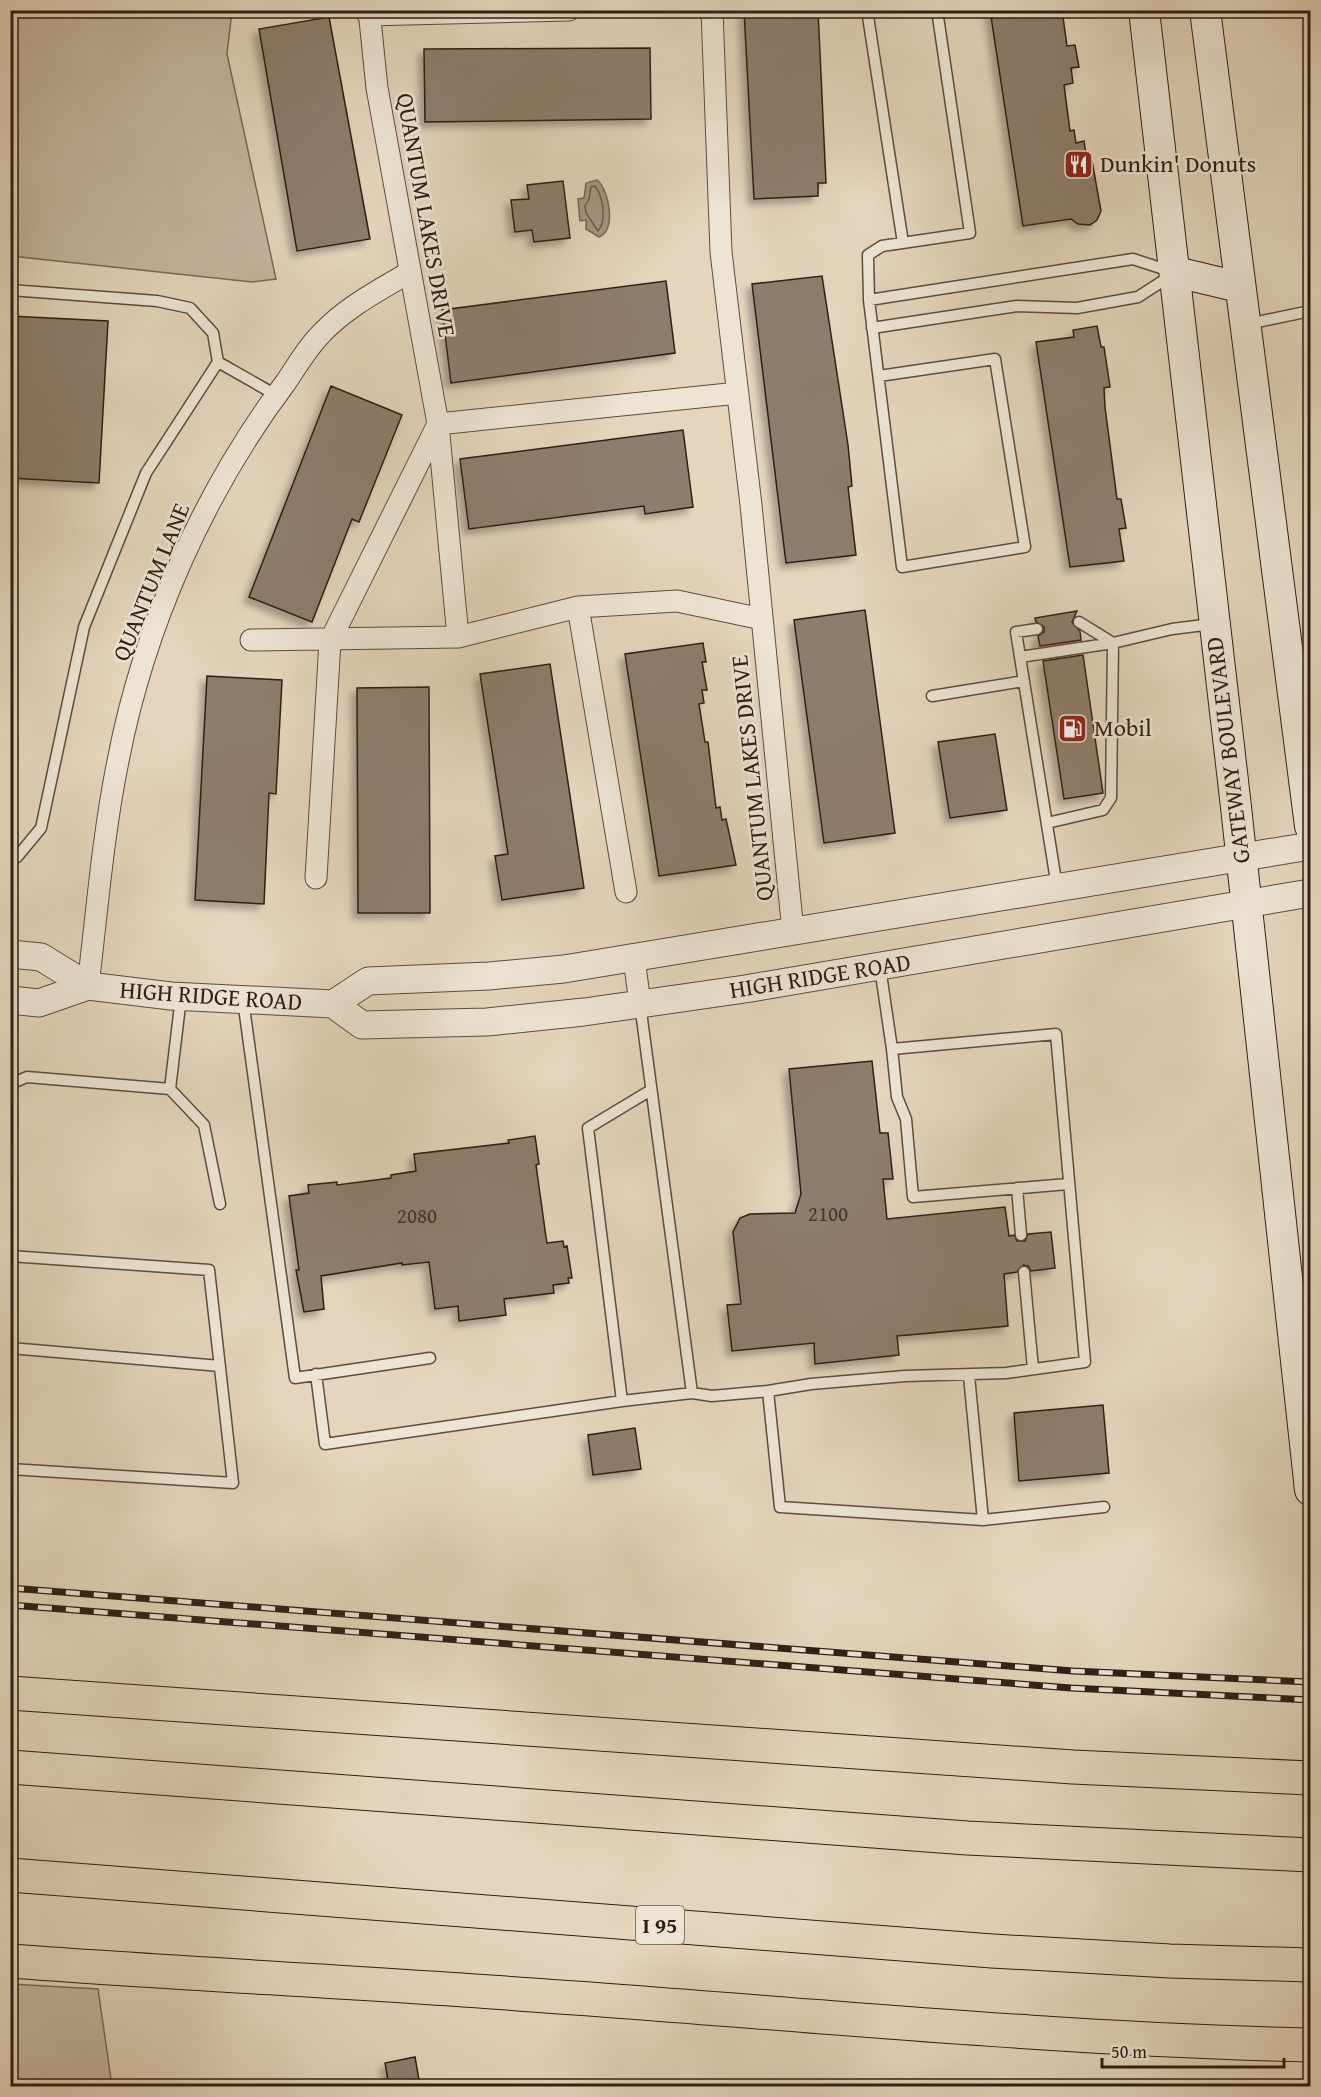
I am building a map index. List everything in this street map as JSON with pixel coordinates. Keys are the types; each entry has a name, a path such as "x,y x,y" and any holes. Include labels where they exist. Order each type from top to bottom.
{"highway":[{"path":"10,1693 894,1755 1311,1778"},
{"path":"10,1767 978,1839 1311,1856"},
{"name":"I 95","path":"10,1875 992,1951 1170,1961 1311,1965"},
{"path":"10,1961 204,1976 531,1994 1041,2034 1311,2045"}],"main road":[{"name":"GATEWAY BOULEVARD","path":"1144,10 1176,272 1213,624 1311,1490"},
{"path":"1205,10 1239,286 1311,826"},
{"path":"1176,272 1239,286"}],"street":[{"name":"QUANTUM LAKES DRIVE","path":"458,637 438,424 377,88 368,13 569,10"},
{"name":"QUANTUM LAKES DRIVE","path":"712,10 721,252 762,619 793,932"},
{"name":"QUANTUM LANE","path":"88,986 105,833 118,759 136,685 161,613 190,543 225,475 276,395 321,334 368,296 410,272"},
{"path":"316,878 330,640 438,424 738,393"},
{"name":"QUANTUM LAKES DRIVE","path":"251,640 458,637 578,607 677,601 762,619"},
{"path":"578,607 626,892"},
{"name":"HIGH RIDGE ROAD","path":"333,1004 368,981 489,976 634,958 1058,890 1311,846"},
{"name":"HIGH RIDGE ROAD","path":"10,1000 39,1003 88,986 181,996 333,1004 362,1025 487,1022 640,1004 880,967 1311,893"},
{"name":"HIGH RIDGE ROAD","path":"10,954 41,957 88,986"},
{"path":"634,958 640,1004"}],"lane":[{"path":"867,10 903,243"},
{"path":"879,376 995,359 1025,547 902,567 869,300 868,255 882,246 970,233 937,10"},
{"path":"869,300 1133,259 1176,272"},
{"path":"872,327 1017,306 1077,308 1138,297 1176,272"},
{"path":"10,290 157,301 190,308 213,333 218,362 146,473 84,627 41,828 17,857 10,858"},
{"path":"1244,324 1289,318 1311,311"},
{"path":"218,362 276,395"},
{"path":"1079,622 1113,643"},
{"path":"1020,657 1113,643 1172,629 1213,624"},
{"path":"1037,629 1016,632 1058,890"},
{"path":"1047,823 1103,810 1111,798 1113,643"},
{"path":"932,696 1024,681"},
{"path":"880,967 897,1096 906,1119 913,1197 1068,1184"},
{"path":"170,1089 181,996"},
{"path":"243,999 294,1378 430,1358"},
{"path":"640,1004 692,1393"},
{"path":"316,1374 325,1444 692,1393 712,1396 905,1376 969,1376 1085,1362 1056,1034 892,1049"},
{"path":"10,1084 27,1077 170,1089 204,1125 220,1204"},
{"path":"622,1401 588,1128 651,1090"},
{"path":"1017,1188 1021,1235"},
{"path":"10,1256 209,1270 233,1483 10,1469"},
{"path":"1024,1272 1033,1369"},
{"path":"10,1348 220,1366"},
{"path":"969,1376 983,1520"},
{"path":"768,1391 780,1507 983,1520 1104,1507"}],"shaded area":[{"path":"11,10 232,11 227,54 276,279 252,282 11,256"},
{"path":"10,1984 98,1989 112,2086 11,2086"}],"water":[{"path":"597,180 605,192 609,210 608,227 599,237 586,229 586,220 580,221 578,199 584,198 586,183"}],"building":[{"path":"744,10 818,10 826,183 818,183 818,196 754,199"},
{"path":"990,10 1062,10 1067,46 1075,45 1079,67 1071,68 1073,83 1064,85 1070,131 1074,130 1076,143 1084,141 1087,162 1092,161 1101,211 1097,220 1090,225 1078,224 1071,219 1023,226"},
{"path":"329,17 370,239 297,251 259,29"},
{"path":"650,48 651,119 425,122 424,49"},
{"path":"563,181 570,238 534,242 532,230 515,232 511,200 529,199 527,185"},
{"path":"822,276 848,445 852,486 848,487 856,555 786,563 752,284"},
{"path":"666,281 675,353 451,383 442,310"},
{"path":"10,316 108,321 99,483 10,478"},
{"path":"1097,326 1101,347 1104,347 1110,387 1104,388 1105,407 1117,499 1121,499 1126,528 1119,529 1124,561 1070,567 1036,342 1074,337 1073,330"},
{"path":"331,386 402,415 359,522 352,519 312,622 249,597"},
{"path":"683,430 693,507 645,514 644,506 469,529 460,459"},
{"path":"865,610 895,833 824,843 794,620"},
{"path":"1077,611 1072,622 1080,631 1081,640 1040,646 1038,636 1044,632 1044,627 1036,622 1035,618"},
{"path":"703,643 706,662 702,662 707,690 702,690 704,703 699,704 705,742 708,742 716,808 720,807 722,820 726,819 736,865 659,876 625,654"},
{"name":"Mobil","path":"1083,655 1103,793 1064,799 1043,661"},
{"path":"550,664 584,888 502,900 495,856 508,854 480,674"},
{"path":"207,676 282,680 276,794 269,793 264,904 195,900"},
{"path":"429,687 430,913 358,913 357,688"},
{"path":"995,734 1007,810 950,818 938,742"},
{"path":"872,1061 880,1133 888,1133 893,1179 883,1179 887,1219 1005,1207 1009,1236 1014,1235 1017,1241 1025,1241 1028,1234 1051,1232 1055,1268 1031,1271 1028,1266 1023,1265 1017,1272 1004,1274 1008,1326 897,1336 899,1355 815,1364 814,1343 732,1351 727,1305 741,1304 733,1232 740,1218 750,1214 795,1213 801,1194 789,1069"},
{"path":"535,1136 539,1164 536,1165 547,1243 563,1241 564,1247 567,1246 572,1278 568,1278 569,1283 553,1285 554,1293 504,1299 506,1315 459,1321 458,1306 435,1309 429,1262 402,1265 402,1263 321,1276 324,1309 304,1312 296,1270 299,1270 289,1196 309,1193 308,1185 337,1182 337,1185 391,1178 391,1175 416,1171 414,1154 509,1143 508,1140"},
{"path":"1103,1405 1109,1473 1019,1481 1014,1413"},
{"path":"635,1428 641,1469 593,1475 588,1435"},
{"path":"415,2057 420,2086 389,2086 385,2063"}],"railway":[{"path":"10,1588 1073,1671 1310,1682"},
{"path":"10,1605 1071,1688 1310,1700"}],"place":[{"name":"Dunkin' Donuts","path":"1079,164"},
{"name":"Mobil","path":"1073,728"}]}
